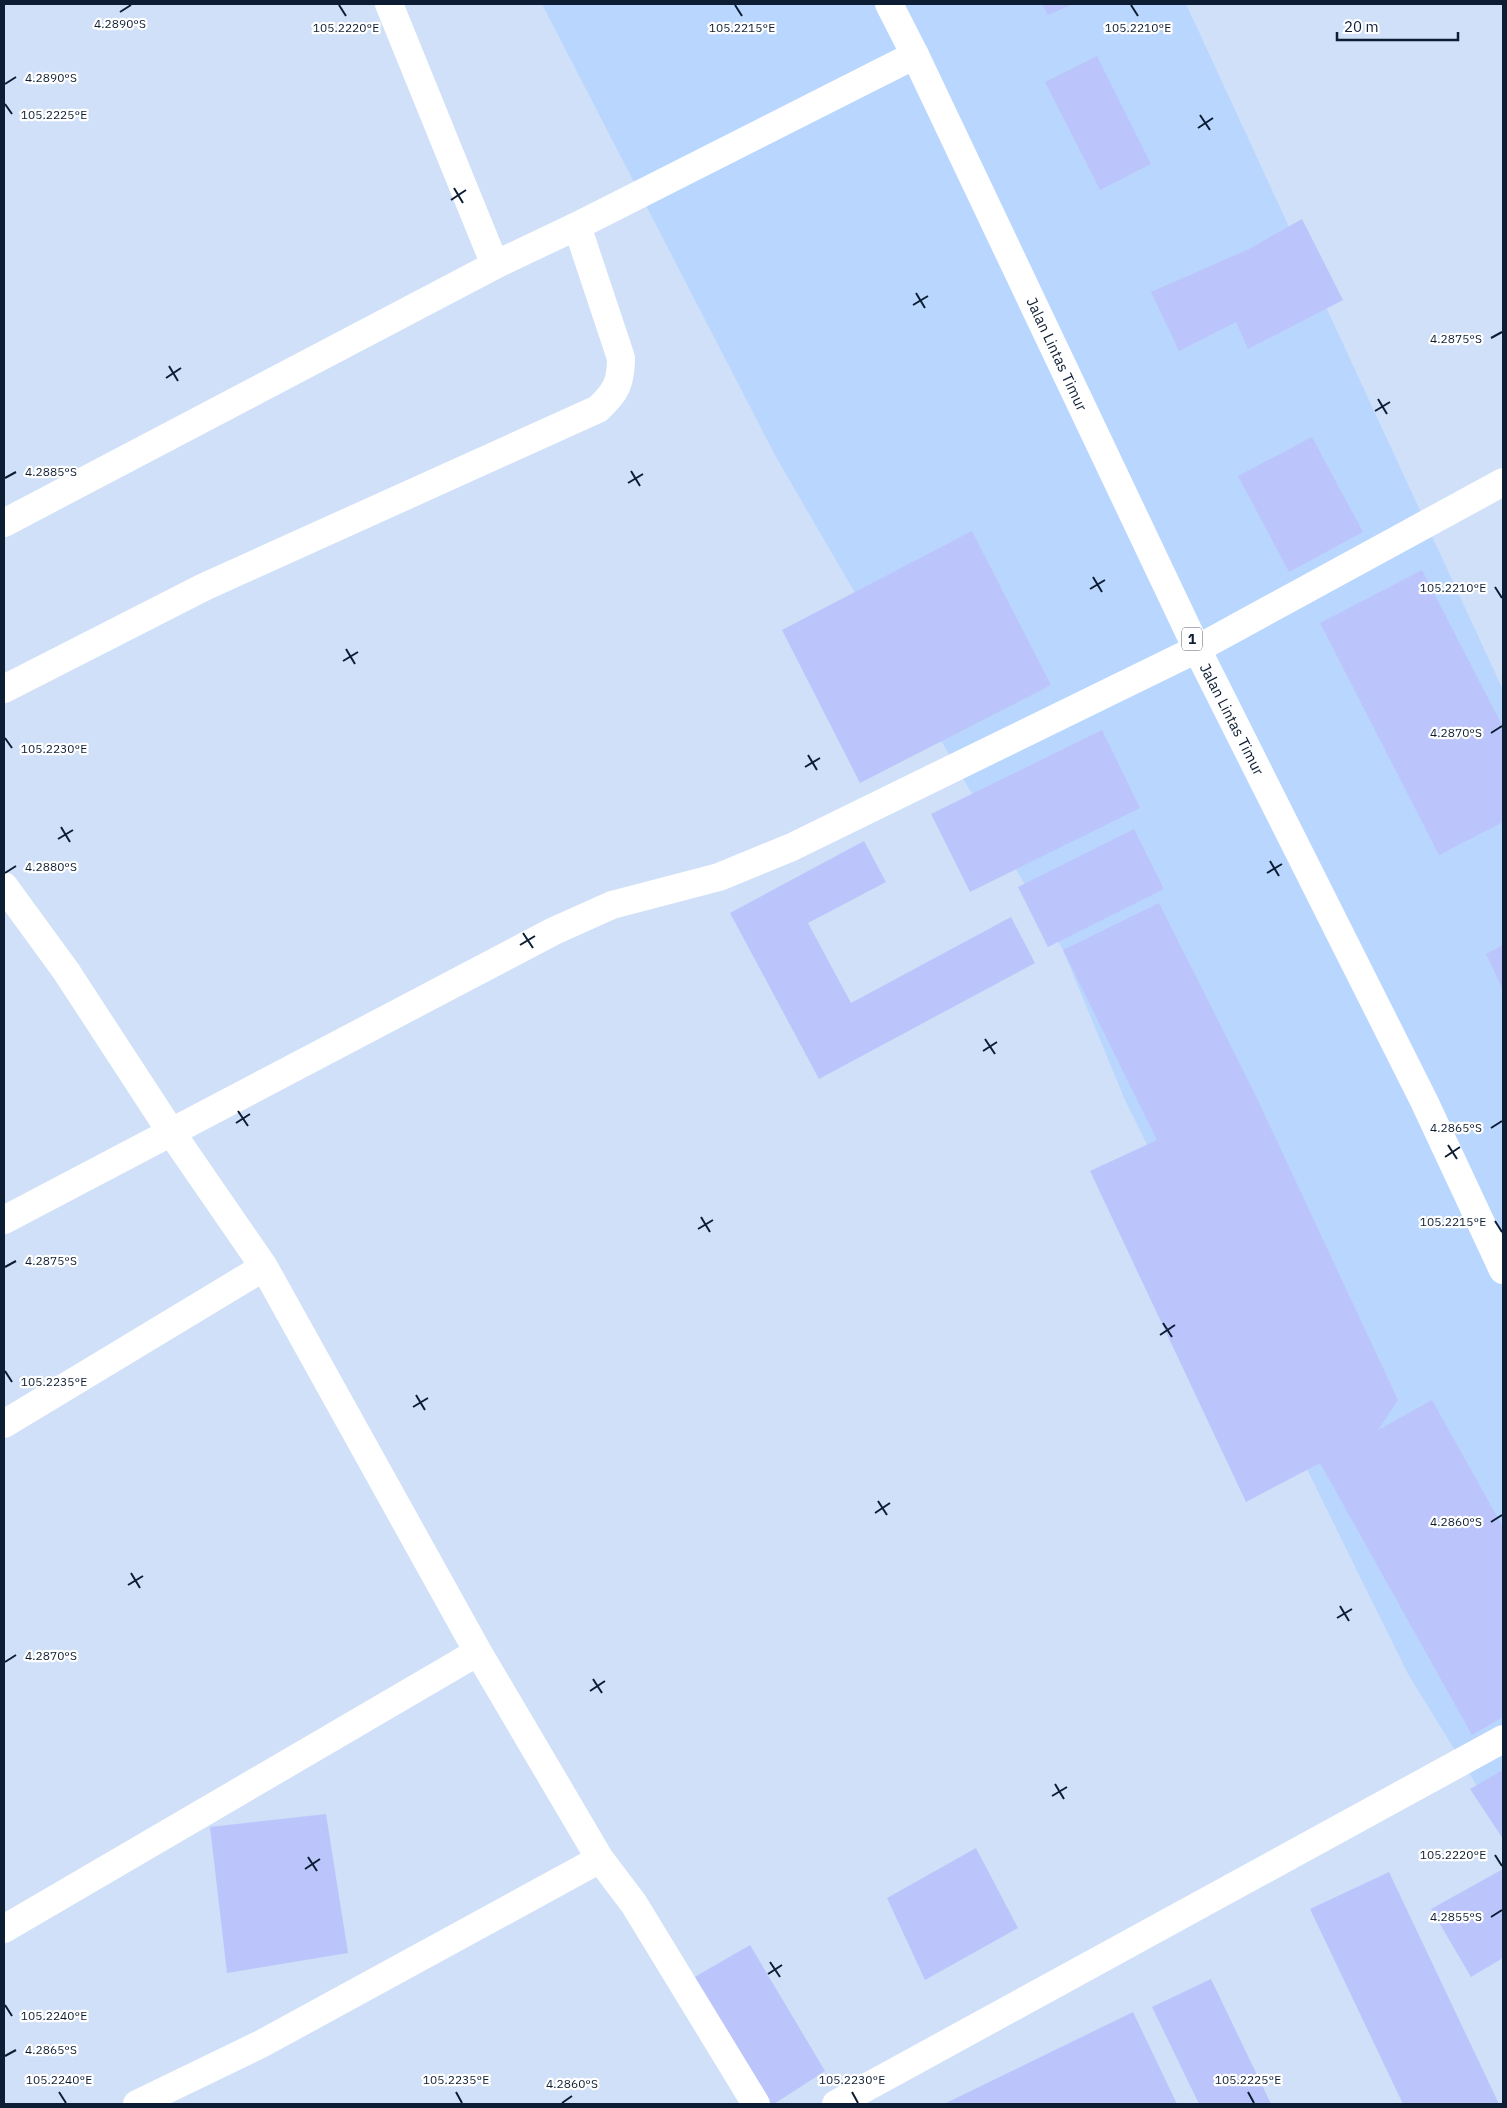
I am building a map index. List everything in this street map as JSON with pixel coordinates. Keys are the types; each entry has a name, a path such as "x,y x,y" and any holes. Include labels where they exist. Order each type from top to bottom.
{"main road":[{"path":"389,4 495,265"},
{"name":"Jalan Lintas Timur","path":"889,4 1197,649 1424,1101 1503,1270"},
{"path":"4,523 495,265 577,226 915,55"},
{"path":"4,689 204,587 598,409 611,396 617,385 621,374 621,358 577,226"},
{"path":"4,1220 554,931 612,905 719,877 792,847 1197,649 1503,482"},
{"path":"4,886 66,971 171,1132 264,1267 478,1652 600,1859 634,1904 756,2104"},
{"path":"4,1424 264,1267"},
{"path":"4,1929 478,1652"},
{"path":"836,2104 1503,1739"},
{"path":"137,2104 261,2044 600,1859"}],"shaded area":[{"path":"542,4 1186,4 1503,690 1503,1828 1408,1674 1125,1100 1063,950 776,457"}],"building":[{"path":"1042,4 1073,4 1048,15"},
{"path":"1097,56 1151,164 1100,190 1045,82"},
{"path":"1302,219 1343,300 1248,349 1236,322 1179,351 1151,292 1249,249"},
{"path":"1312,437 1363,532 1289,572 1238,476"},
{"path":"972,531 1051,685 860,783 782,630"},
{"path":"1422,570 1503,727 1503,822 1439,855 1320,623"},
{"path":"1102,730 1140,808 970,892 931,814"},
{"path":"1134,829 1164,889 1048,947 1018,887"},
{"path":"864,841 886,882 808,923 851,1003 1011,917 1035,963 819,1079 730,913"},
{"path":"1159,903 1255,1094 1398,1400 1378,1430 1432,1400 1503,1527 1503,1717 1472,1735 1320,1463 1246,1502 1090,1171 1157,1140 1063,950"},
{"path":"1503,945 1503,990 1486,954"},
{"path":"1503,1770 1503,1839 1470,1789"},
{"path":"326,1814 348,1953 227,1973 210,1827"},
{"path":"976,1848 1018,1928 925,1980 887,1898"},
{"path":"1503,1869 1503,1958 1471,1977 1431,1909"},
{"path":"1389,1872 1499,2104 1403,2104 1310,1909"},
{"path":"750,1945 825,2071 774,2104 770,2104 693,1978"},
{"path":"1211,1979 1271,2104 1199,2104 1152,2007"},
{"path":"1133,2012 1177,2104 944,2104"}]}
